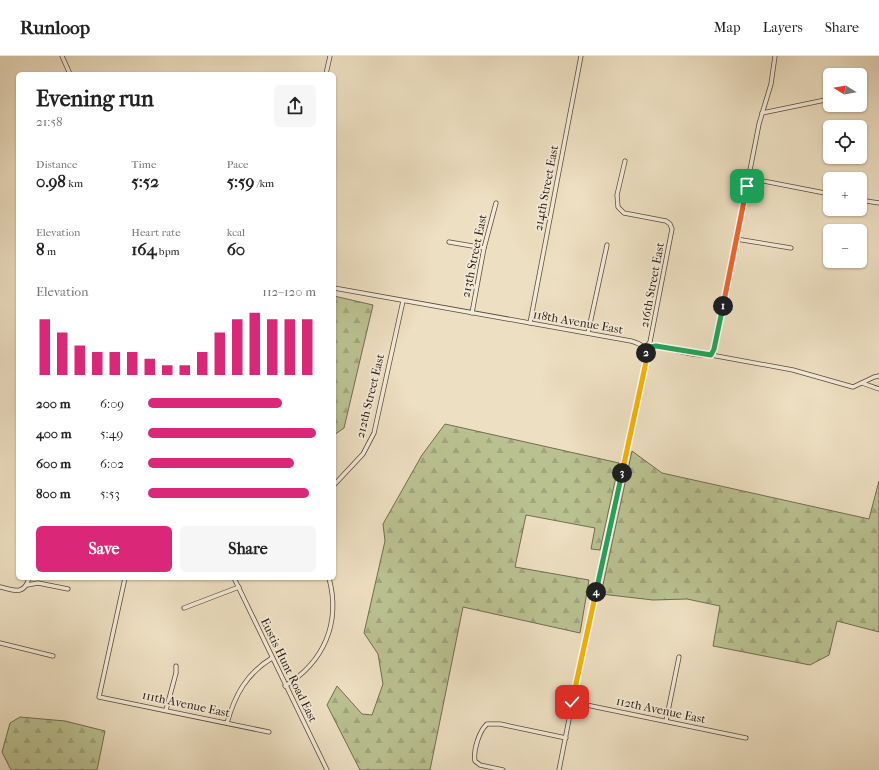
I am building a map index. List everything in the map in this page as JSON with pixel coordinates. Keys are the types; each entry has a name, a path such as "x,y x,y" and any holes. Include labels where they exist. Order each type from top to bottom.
{"street":[{"path":"62,56 69,72"},
{"path":"326,72 330,56"},
{"name":"214th Street East","path":"530,323 581,56"},
{"path":"711,355 714,349 762,113 771,84 775,56"},
{"path":"762,113 823,100"},
{"name":"216th Street East","path":"559,770 572,702 646,362 644,348 650,342 672,234 670,224 666,221 624,213 618,207 617,195 625,161"},
{"path":"748,178 823,193"},
{"path":"867,201 879,204"},
{"name":"213th Street East","path":"472,313 484,248 496,204"},
{"path":"736,239 791,248"},
{"path":"449,242 484,248"},
{"path":"588,333 606,245"},
{"name":"118th Avenue East","path":"336,288 588,333 638,343 644,348 656,346 793,370 853,387 879,376"},
{"name":"212th Street East","path":"336,483 363,454 374,433 403,301"},
{"name":"118th Avenue East","path":"862,383 879,389"},
{"path":"26,586 28,580"},
{"name":"111th Avenue East","path":"125,580 99,697 269,732"},
{"name":"Eustis Hunt Road East","path":"235,580 327,770"},
{"path":"285,686 300,677 312,666 328,633 334,609 329,580"},
{"path":"0,587 18,591 26,586 38,584 68,589"},
{"path":"184,608 238,587"},
{"path":"0,643 53,656"},
{"path":"666,721 679,657"},
{"path":"227,723 234,701 244,682 258,667 272,658"},
{"path":"166,710 176,673 176,666"},
{"name":"112th Avenue East","path":"572,702 746,738"},
{"path":"503,770 480,765 475,761 478,742 483,728 487,724 500,724 566,738"}],"green space":[{"path":"336,296 373,305 344,428 336,434"},
{"path":"445,424 619,463 600,550 591,549 595,528 526,515 515,567 589,580 580,633 463,607 430,770 360,770 327,705 337,686 362,714 372,715 383,684 378,654 364,633 385,541 383,524 422,455"},
{"path":"632,451 662,473 869,519 879,481 879,632 837,621 829,655 810,665 713,646 720,606 687,599 653,600 601,594"},
{"path":"20,717 65,721 105,731 97,770 11,770 2,752 10,723"}],"route":[{"path":"572,702 646,362 646,351 644,348 656,346 706,355 711,355 713,353 747,186"}]}
